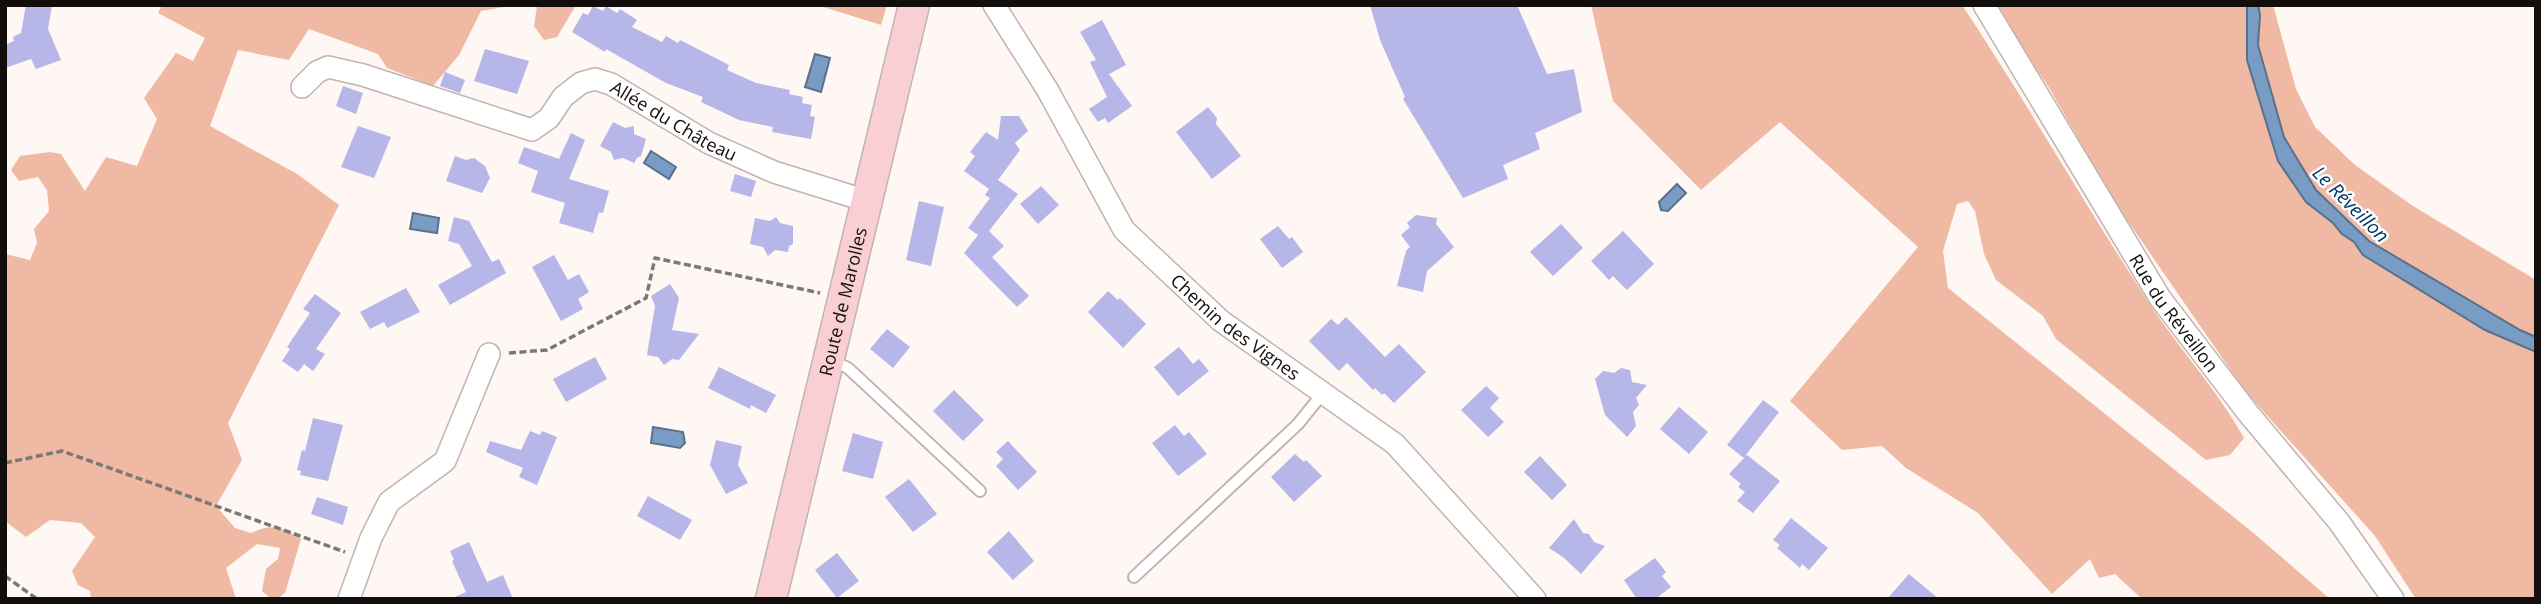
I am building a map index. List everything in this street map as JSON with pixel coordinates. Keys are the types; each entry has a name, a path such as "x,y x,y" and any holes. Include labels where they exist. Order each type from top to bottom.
{"street":[{"name":"Route de Marolles","path":"771,599 914,5"},
{"name":"Chemin des Vignes","path":"994,5 1047,89 1124,230 1221,321 1395,444 1535,599"},
{"name":"Rue du Réveillon","path":"1984,5 2160,298 2248,413 2339,522 2393,599"},
{"name":"Allée du Château","path":"302,87 317,72 328,67 363,75 532,130 549,118 563,97 581,83 595,79 611,84 720,148 774,172 867,201"},
{"path":"349,599 389,502 445,461 489,354"}],"lane":[{"path":"829,359 848,368 980,491"},
{"path":"1134,577 1298,424 1323,393"}],"path":[{"path":"489,354 547,351 646,298 655,258 843,298"},
{"path":"5,463 62,452 364,558"},
{"path":"5,576 37,599"}],"shaded area":[{"path":"162,5 516,5 481,11 459,55 433,86 387,68 378,54 309,29 289,60 238,50 210,126 297,174 339,205 228,423 242,460 216,506 235,528 251,533 265,528 277,528 301,539 285,593 277,599 271,599 262,591 266,569 278,559 280,548 257,544 226,568 236,599 91,599 90,591 78,585 72,571 95,537 81,523 50,520 26,537 5,521 5,254 30,260 37,243 34,229 49,211 47,190 38,177 19,181 11,170 20,156 50,152 61,154 85,191 106,157 137,166 157,119 144,98 176,53 193,61 205,38 158,13"},
{"path":"529,5 576,5 557,37 544,40 534,26 537,6"},
{"path":"817,5 887,5 881,25"},
{"path":"1591,5 1962,5 2149,303 2222,403 2244,438 2230,455 2206,460 2056,339 2043,316 1996,280 1984,254 1975,211 1968,201 1957,204 1943,251 1948,288 2256,535 2330,599 2142,599 2115,574 2099,578 2090,559 2052,594 1978,513 1906,468 1882,446 1842,450 1790,401 1918,247 1780,122 1701,190 1613,101"},
{"path":"1993,5 2273,5 2296,89 2315,127 2355,165 2413,206 2536,280 2536,599 2416,599 2375,536 2245,391 2116,204 2048,86"}],"water":[{"path":"2247,5 2258,5 2258,45 2284,137 2316,190 2369,241 2536,337 2536,352 2485,330 2363,255 2354,242 2306,202 2278,161 2247,60"},
{"path":"815,54 830,58 821,92 805,87"},
{"path":"651,151 676,167 669,179 644,163"},
{"path":"1677,184 1686,193 1668,211 1661,210 1659,202"},
{"path":"413,213 439,218 437,233 410,229"},
{"path":"653,427 683,432 685,443 680,448 651,443"}],"building":[{"path":"26,5 52,5 48,29 61,60 36,69 31,59 5,68 5,45 14,41 13,37 21,33"},
{"path":"1370,5 1517,5 1547,74 1574,69 1582,112 1535,133 1540,149 1503,165 1508,179 1463,198 1403,99 1405,97 1380,40"},
{"path":"593,6 603,11 606,6 617,13 620,9 637,20 632,27 662,42 666,36 678,43 680,40 729,65 727,70 756,83 790,90 789,94 803,97 802,103 812,105 810,116 815,117 811,139 772,132 773,127 739,120 701,102 703,97 666,83 572,32 583,13 588,15"},
{"path":"1102,20 1126,65 1109,74 1132,106 1108,123 1105,118 1098,122 1089,109 1107,97 1090,62 1096,60 1080,32"},
{"path":"485,49 529,61 517,94 474,81"},
{"path":"445,72 465,80 460,93 440,86"},
{"path":"343,86 363,93 356,114 336,106"},
{"path":"1208,107 1217,118 1216,124 1241,156 1212,179 1176,132"},
{"path":"1001,116 1019,116 1028,131 1015,143 1020,150 998,180 1018,194 989,231 1004,246 992,257 1029,296 1017,307 964,253 978,235 968,228 990,198 985,195 989,189 964,171 975,156 970,152 986,132 998,140"},
{"path":"613,122 625,128 634,126 634,134 646,139 641,156 634,163 623,158 614,160 611,152 600,146"},
{"path":"358,126 391,137 374,178 341,167"},
{"path":"571,133 585,140 569,179 609,191 603,213 599,212 593,233 559,223 565,203 531,192 538,171 518,163 524,147 559,159"},
{"path":"455,156 466,160 474,158 485,166 490,178 482,193 446,181"},
{"path":"735,174 756,181 751,197 730,191"},
{"path":"1041,186 1059,205 1038,224 1020,204"},
{"path":"919,201 944,207 931,266 906,260"},
{"path":"1416,215 1437,218 1436,224 1454,247 1427,271 1423,292 1397,286 1406,251 1410,247 1401,235 1410,227 1407,223"},
{"path":"454,217 469,221 492,262 499,259 506,273 450,305 438,285 472,266 459,244 448,241"},
{"path":"776,217 780,223 793,226 793,244 789,246 788,252 775,250 768,256 763,247 750,244 755,218 770,221"},
{"path":"1561,224 1583,248 1553,276 1530,252"},
{"path":"1278,226 1289,239 1292,237 1303,252 1282,268 1260,239"},
{"path":"1623,231 1654,264 1627,290 1613,276 1609,280 1591,261"},
{"path":"554,255 568,280 579,274 589,292 578,299 583,309 561,321 532,267"},
{"path":"670,284 679,298 672,330 699,334 679,360 672,359 664,365 658,357 647,355 655,306 651,296"},
{"path":"406,288 420,312 387,328 384,322 370,329 360,312"},
{"path":"1108,291 1118,300 1120,298 1146,324 1123,348 1088,312"},
{"path":"315,294 341,313 316,349 325,354 313,371 304,364 298,372 282,361 290,349 287,347 310,313 303,309"},
{"path":"1346,317 1385,357 1399,344 1426,372 1394,403 1384,393 1382,395 1375,388 1373,390 1347,363 1339,371 1309,341 1331,319 1338,325"},
{"path":"887,329 910,347 893,368 870,349"},
{"path":"1179,347 1193,364 1199,359 1209,371 1178,396 1154,367"},
{"path":"595,357 607,379 566,402 553,379"},
{"path":"719,367 776,395 766,413 751,405 750,409 708,388"},
{"path":"1621,368 1630,370 1632,382 1647,385 1636,398 1639,405 1633,412 1636,426 1627,437 1605,415 1595,379 1603,371 1614,373"},
{"path":"1486,386 1499,398 1490,408 1504,422 1488,437 1461,410"},
{"path":"954,390 984,420 963,441 933,411"},
{"path":"1763,400 1779,412 1745,456 1780,481 1753,513 1737,501 1745,492 1738,487 1741,484 1729,474 1744,458 1727,445"},
{"path":"1679,407 1708,432 1689,454 1660,429"},
{"path":"313,418 343,425 328,481 300,475 301,471 297,470"},
{"path":"1175,425 1184,436 1189,432 1207,454 1178,476 1152,443"},
{"path":"530,431 540,435 542,431 557,437 537,485 519,477 523,468 486,452 490,441 521,450"},
{"path":"853,433 883,442 873,479 842,471"},
{"path":"716,440 742,446 738,465 748,483 726,494 710,465"},
{"path":"1008,441 1037,472 1018,490 996,466 1003,459 996,452"},
{"path":"1295,454 1304,462 1306,460 1322,476 1294,502 1271,477"},
{"path":"1540,456 1567,485 1552,500 1524,472"},
{"path":"909,479 937,514 913,532 885,497"},
{"path":"648,496 692,520 680,540 637,516"},
{"path":"317,497 348,507 343,525 311,514"},
{"path":"1791,518 1828,548 1809,570 1802,564 1800,568 1777,548 1780,545 1773,540"},
{"path":"1574,519 1583,533 1589,534 1594,542 1605,546 1581,574 1549,548"},
{"path":"1009,531 1034,561 1013,580 987,552"},
{"path":"469,542 487,582 503,575 513,599 450,599 466,592 450,551"},
{"path":"837,553 859,581 837,598 815,570"},
{"path":"1655,558 1666,572 1662,576 1671,587 1655,599 1637,599 1624,580"},
{"path":"1909,574 1939,599 1887,599"}],"water label":[{"name":"Le Réveillon","path":"2351,204"}]}
